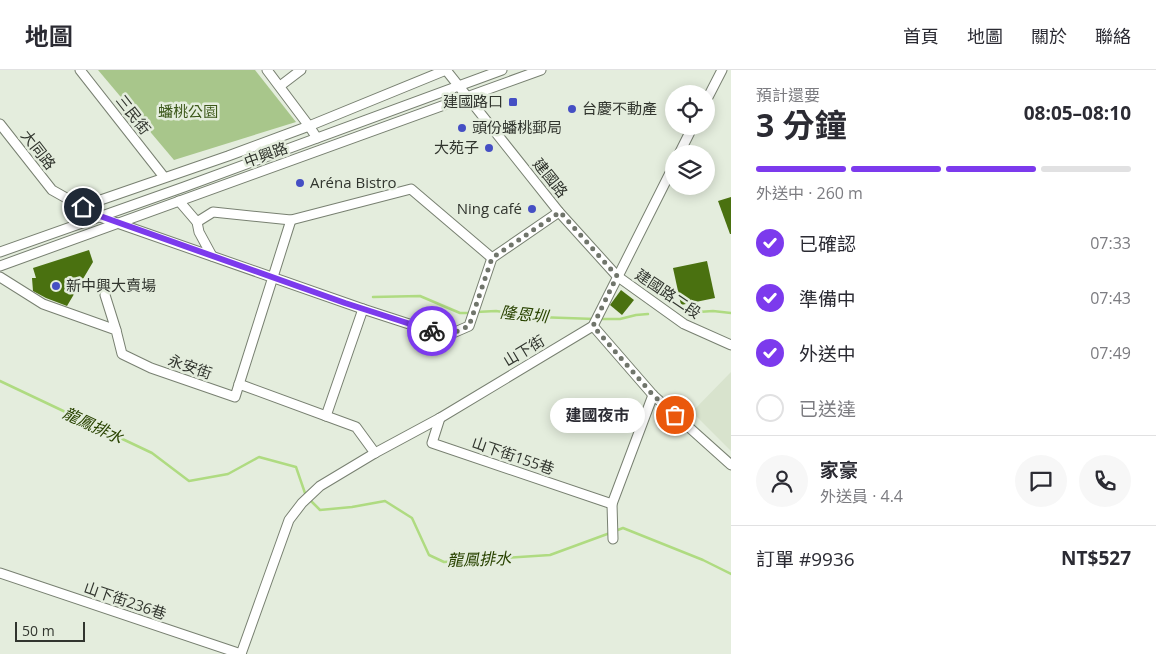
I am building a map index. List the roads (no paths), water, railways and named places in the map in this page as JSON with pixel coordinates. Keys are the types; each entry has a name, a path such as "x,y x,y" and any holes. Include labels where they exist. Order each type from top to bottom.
{"street":[{"name":"三民街","path":"80,70 164,177"},
{"path":"267,70 317,138"},
{"path":"280,86 301,70"},
{"path":"83,207 309,126 446,70"},
{"name":"建國路","path":"446,70 560,212 617,276"},
{"name":"中興路","path":"0,252 105,218 502,70"},
{"name":"中興路","path":"0,266 541,70"},
{"path":"714,85 722,70"},
{"name":"大同路","path":"0,124 52,190 105,218 363,309 446,336 469,326 492,258"},
{"path":"665,183 596,321 653,395 731,465"},
{"path":"198,222 213,212 292,220 411,188 492,258 560,212"},
{"path":"179,201 198,222 199,232 212,256"},
{"path":"292,220 239,384 356,427 375,453"},
{"path":"0,276 43,304 116,330"},
{"name":"建國路二段","path":"617,276 684,324 731,345"},
{"path":"105,295 116,330"},
{"path":"326,416 363,309"},
{"name":"山下街","path":"241,654 288,520 314,490 375,453 440,418 596,321"},
{"name":"永安街","path":"116,330 122,354 151,368 235,397 239,384"},
{"path":"613,537 612,504 653,395"},
{"name":"山下街155巷","path":"440,418 432,443 612,504"},
{"name":"山下街236巷","path":"0,573 241,654"}],"waterway":[{"name":"隆恩圳","path":"373,297 420,296 460,313 470,313"},
{"name":"隆恩圳","path":"476,312 496,311 537,317 595,319"},
{"name":"隆恩圳","path":"698,312 731,313"},
{"name":"隆恩圳","path":"600,319 620,319 648,314"},
{"name":"龍鳳排水","path":"0,381 152,453 189,481 228,474 259,457 296,467 306,496"},
{"name":"龍鳳排水","path":"310,500 320,510 385,501 412,518 429,555 444,562 550,555 610,533"},
{"name":"龍鳳排水","path":"615,531 623,528 703,560 731,574"}],"place":[{"name":"建國路口","path":"513,102"},
{"name":"台慶不動產","path":"572,109"},
{"name":"頭份蟠桃郵局","path":"462,128"},
{"name":"大苑子","path":"489,148"},
{"name":"Aréna Bistro","path":"300,183"},
{"name":"Ning café","path":"532,209"},
{"name":"新中興大賣場","path":"56,286"},
{"name":"建國夜市","path":"675,415"}],"park label":[{"name":"蟠桃公園","path":"188,112"}]}
